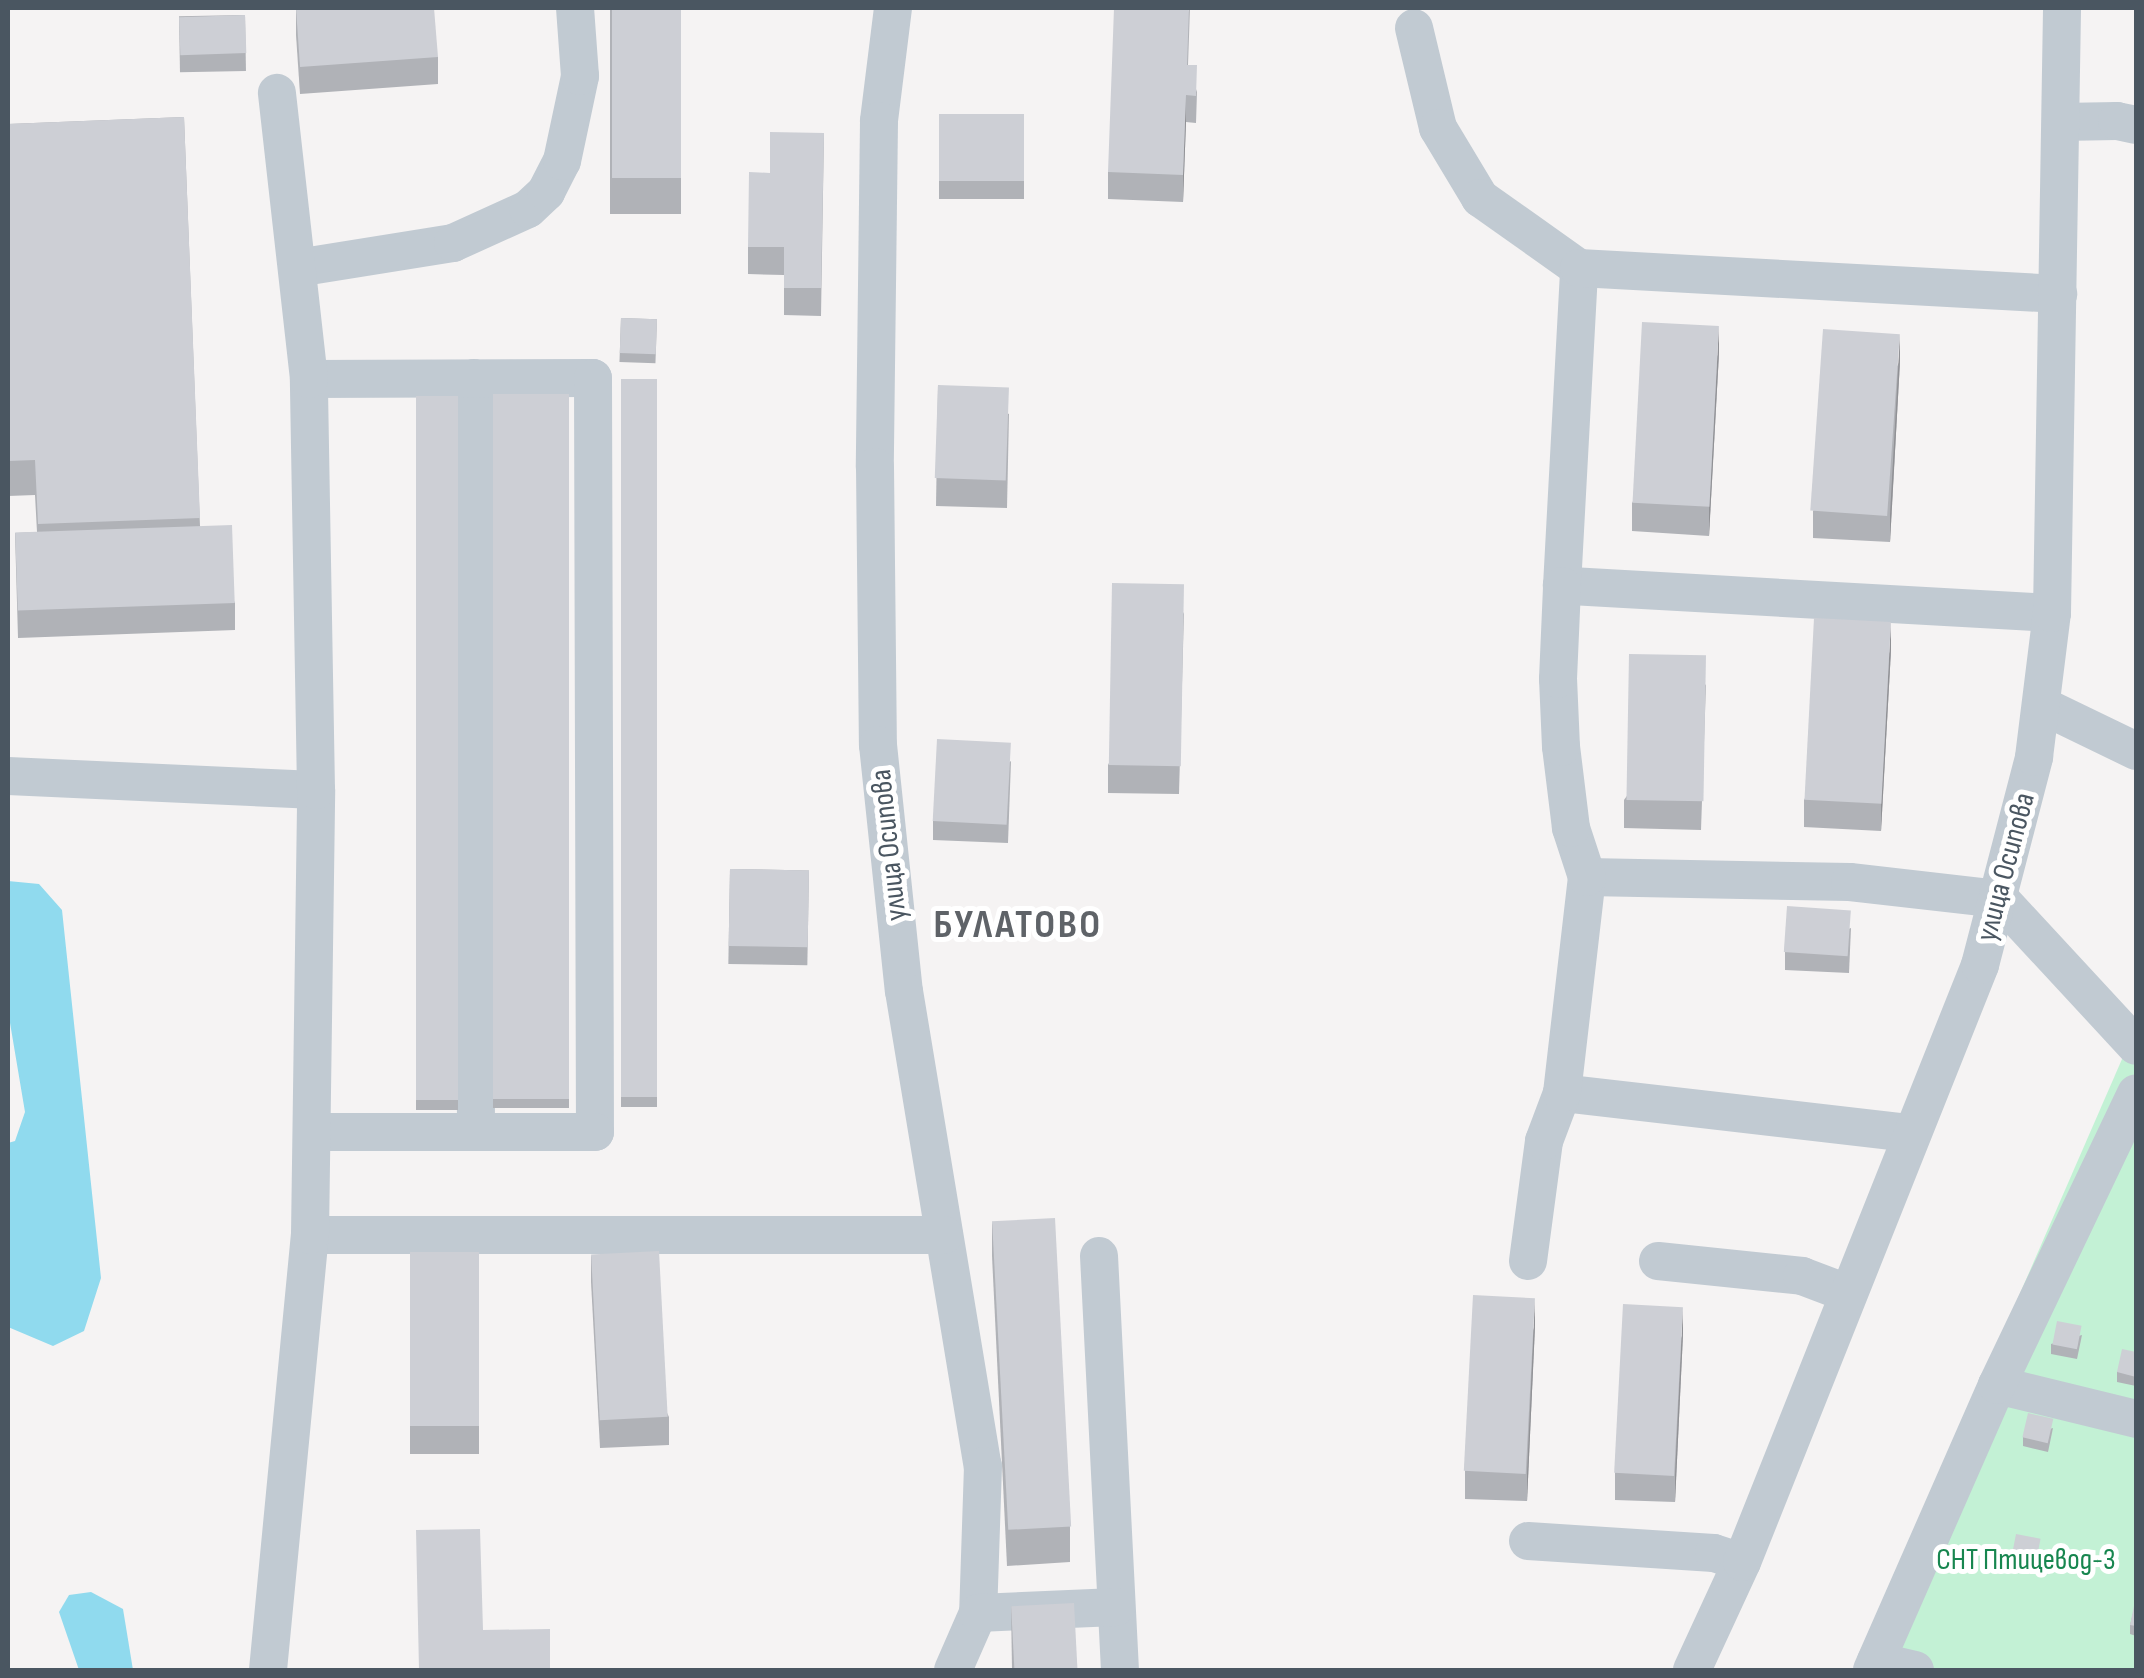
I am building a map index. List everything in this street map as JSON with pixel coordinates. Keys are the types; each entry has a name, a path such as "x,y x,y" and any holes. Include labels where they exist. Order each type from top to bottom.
{"street":[{"path":"297,268 454,244 528,209 546,192 562,160 580,76 575,8"},
{"name":"улица Осипова","path":"894,8 879,121 875,448 878,745 904,990 983,1466 978,1614 953,1670"},
{"name":"улица Осипова","path":"1692,1670 1742,1562 1980,965 2034,758 2052,613 2062,8"},
{"path":"1414,28 1438,128 1480,198 1580,268 2058,294"},
{"path":"268,1670 310,1235 316,790 310,379 277,93"},
{"path":"2061,122 2117,121 2136,125"},
{"path":"1528,1261 1544,1141 1562,1094 1587,877 1571,828 1558,679 1580,268"},
{"path":"474,378 476,1132"},
{"path":"310,379 593,378 595,1132 313,1132"},
{"path":"1562,586 2052,613"},
{"path":"2041,705 2136,751"},
{"path":"8,776 316,790"},
{"path":"1587,877 1850,882 2000,899 2136,1046"},
{"path":"1562,1094 1910,1133"},
{"path":"1915,1670 1874,1666 1998,1385 2136,1094"},
{"path":"310,1235 944,1235"},
{"path":"1099,1256 1120,1670"},
{"path":"1658,1261 1802,1276 1847,1293"},
{"path":"1998,1385 2136,1419"},
{"path":"1528,1541 1714,1554 1742,1562"},
{"path":"978,1614 1116,1607"}],"green space":[{"name":"СНТ Птицевод-3","path":"2136,1027 2136,1670 1856,1670"}],"water":[{"path":"8,881 39,884 62,910 101,1278 84,1331 53,1346 8,1327 8,1143 15,1141 25,1112 8,1011"},
{"path":"91,1592 123,1609 133,1670 79,1670 59,1612 69,1595"}],"building":[{"path":"296,8 434,8 438,57 300,67"},
{"path":"612,8 681,8 681,178 612,178"},
{"path":"1114,8 1189,8 1187,65 1197,65 1196,96 1186,95 1183,175 1108,172"},
{"path":"245,15 246,53 180,55 179,17"},
{"path":"939,114 1024,114 1024,181 939,181"},
{"path":"184,117 200,518 38,524 35,460 8,461 8,124"},
{"path":"770,132 824,133 821,288 784,288 784,247 748,247 749,172 770,173"},
{"path":"621,318 657,319 656,354 620,353"},
{"path":"1642,322 1719,326 1709,507 1633,503"},
{"path":"1823,329 1900,334 1887,516 1810,511"},
{"path":"621,379 657,379 657,1097 621,1097"},
{"path":"938,385 1009,387 1006,480 935,478"},
{"path":"493,394 569,394 569,1099 493,1099"},
{"path":"416,396 458,396 458,1100 416,1100"},
{"path":"232,525 235,603 18,611 15,533"},
{"path":"1112,583 1184,584 1181,766 1109,765"},
{"path":"1814,618 1891,622 1881,804 1804,800"},
{"path":"1629,654 1706,655 1703,801 1626,800"},
{"path":"937,739 1011,743 1007,825 933,821"},
{"path":"730,869 809,870 808,947 729,946"},
{"path":"1787,906 1851,910 1848,956 1784,952"},
{"path":"1055,1218 1071,1527 1008,1530 992,1221"},
{"path":"659,1251 668,1417 600,1420 591,1255"},
{"path":"410,1252 479,1252 479,1426 410,1426"},
{"path":"1473,1295 1535,1298 1526,1474 1464,1471"},
{"path":"1623,1304 1683,1307 1674,1476 1614,1473"},
{"path":"2057,1321 2082,1326 2077,1349 2052,1345"},
{"path":"2122,1349 2136,1352 2136,1377 2117,1372"},
{"path":"2028,1413 2053,1419 2048,1443 2022,1437"},
{"path":"480,1529 483,1630 550,1629 550,1670 419,1670 416,1530"},
{"path":"2016,1534 2041,1539 2036,1563 2011,1559"},
{"path":"2136,1602 2136,1626 2130,1625"},
{"path":"1074,1603 1078,1670 1014,1670 1011,1606"}],"district":[{"name":"БУЛАТОВО","path":"1018,925"}]}
